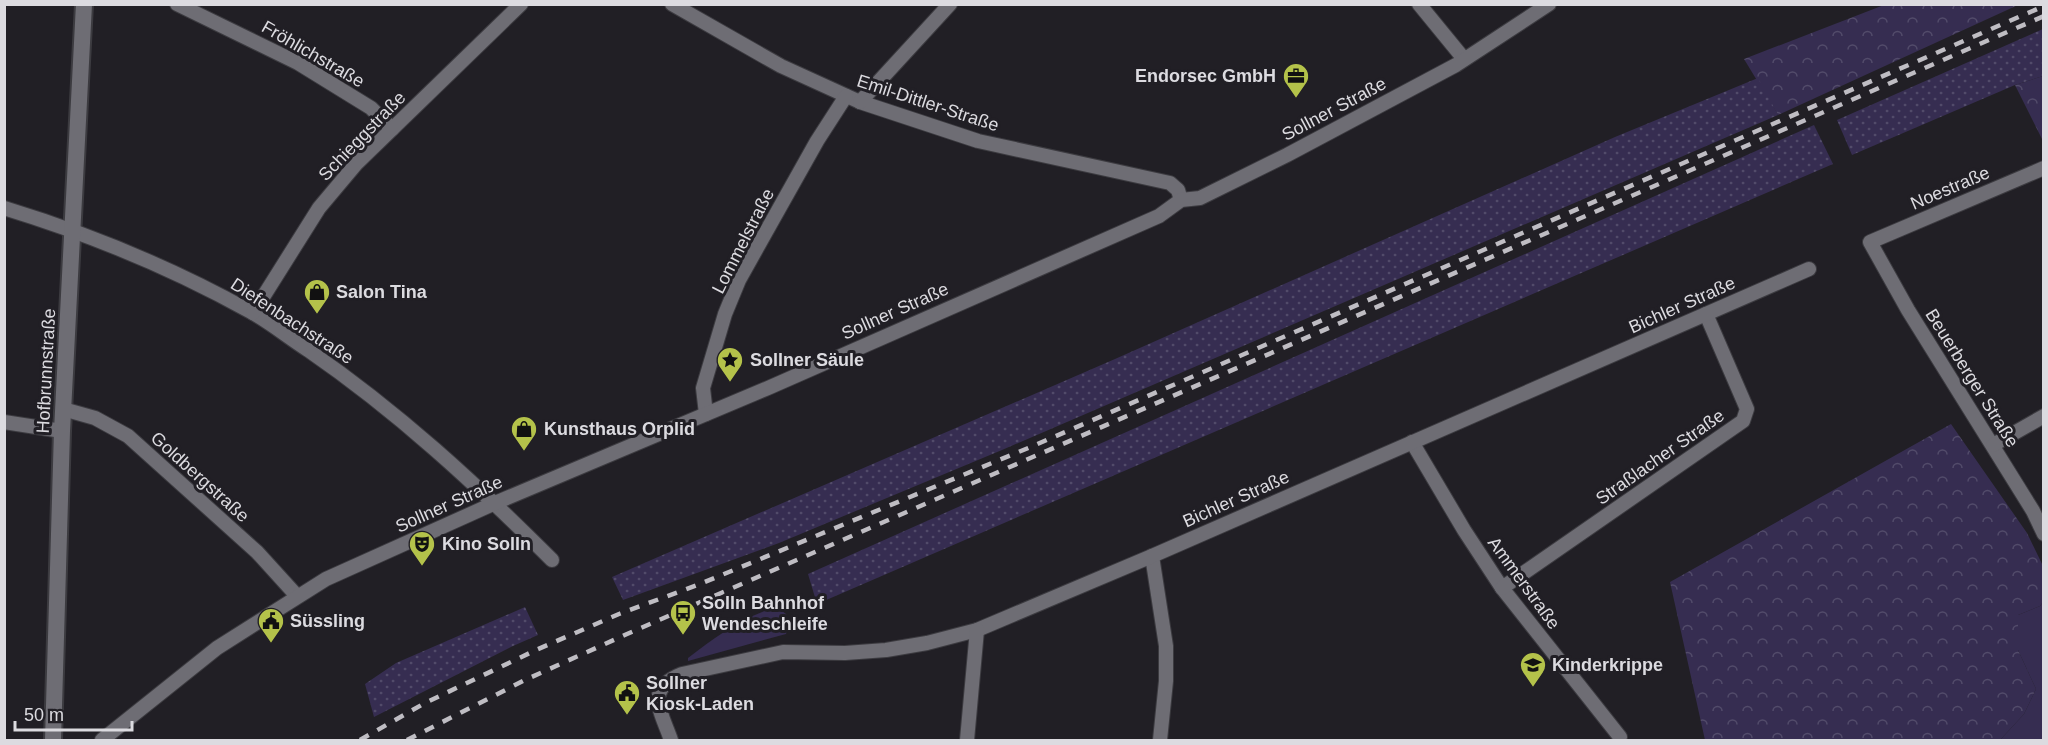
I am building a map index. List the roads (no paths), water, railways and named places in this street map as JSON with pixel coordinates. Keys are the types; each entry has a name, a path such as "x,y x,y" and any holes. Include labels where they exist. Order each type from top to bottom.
{"street":[{"name":"Hofbrunnstraße","path":"53,741 62,431 84,4"},
{"name":"Fröhlichstraße","path":"177,4 298,63 371,108 392,129"},
{"name":"Schieggstraße","path":"253,313 318,208 356,164 520,4"},
{"name":"Emil-Dittler-Straße","path":"672,4 780,66 860,102 978,141 1170,183 1178,190 1181,200"},
{"path":"860,102 950,4"},
{"path":"1419,4 1464,59"},
{"name":"Sollner Straße","path":"102,741 217,648 326,579 495,503 706,414 1159,216 1181,200 1200,198 1287,155 1464,59 1549,4"},
{"name":"Lommelstraße","path":"706,414 704,388 725,314 740,280 817,141 846,96"},
{"name":"Noestraße","path":"1870,242 2043,168"},
{"name":"Diefenbachstraße","path":"4,208 72,231 196,283 253,313 356,383 413,429 495,503 552,560"},
{"name":"Beuerberger Straße","path":"1870,242 1908,310 2033,512 2043,534"},
{"name":"Bichler Straße","path":"671,741 657,701 660,688 669,679 682,674 783,652 845,653 886,650 927,643 976,630 1152,556 1809,269"},
{"name":"Straßlacher Straße","path":"1502,588 1743,422 1747,409 1706,314"},
{"name":"Goldbergstraße","path":"63,409 95,418 128,436 257,552 297,596"},
{"path":"1993,445 2043,416"},
{"path":"4,422 62,431"},
{"name":"Ammerstraße","path":"1413,442 1464,530 1502,588 1620,736"},
{"path":"1152,556 1166,646 1166,681 1160,741"},
{"path":"967,741 976,630"}],"railway":[{"path":"360,740 425,703 536,650 1033,446 2044,6"},
{"path":"407,740 525,680 627,634 2044,16"}],"place":[{"name":"Endorsec GmbH","path":"1296,99"},
{"name":"Salon Tina","path":"317,315"},
{"name":"Sollner Säule","path":"730,383"},
{"name":"Kunsthaus Orplid","path":"524,452"},
{"name":"Kino Solln","path":"422,567"},
{"name":"Solln Bahnhof Wendeschleife","path":"683,636"},
{"name":"Süssling","path":"271,644"},
{"name":"Kinderkrippe","path":"1533,688"},
{"name":"Sollner Kiosk-Laden","path":"627,716"}]}
